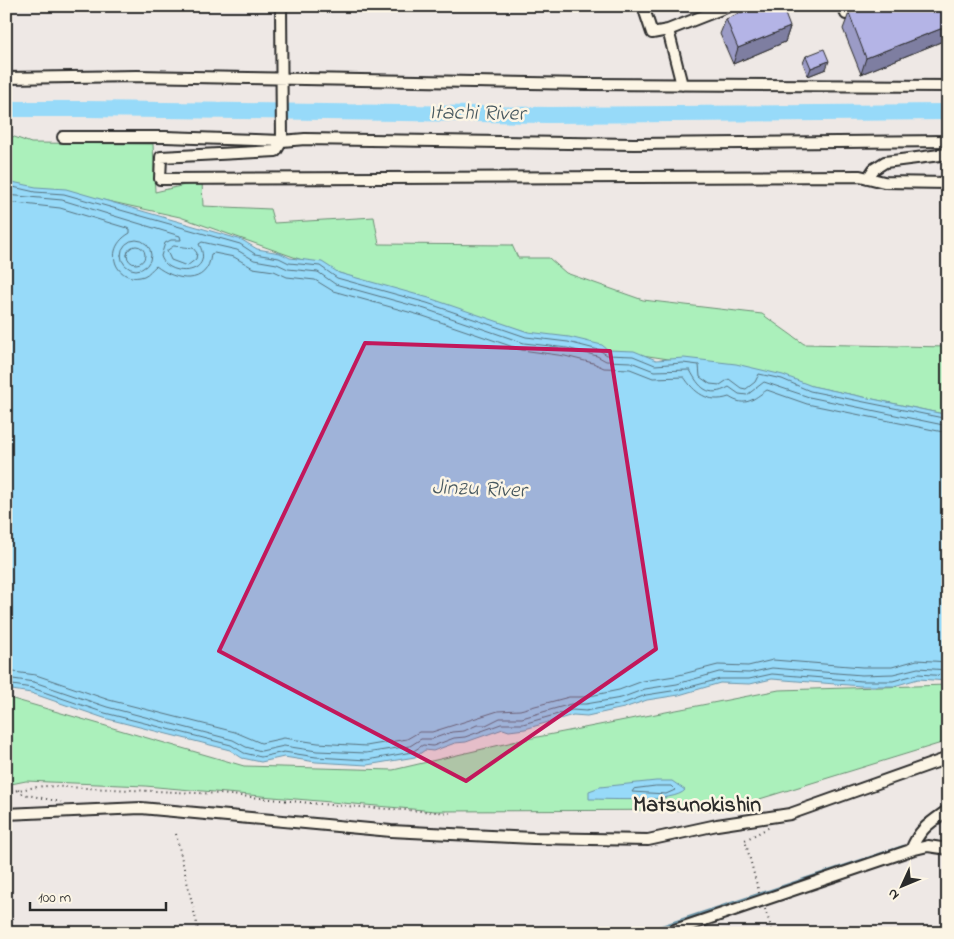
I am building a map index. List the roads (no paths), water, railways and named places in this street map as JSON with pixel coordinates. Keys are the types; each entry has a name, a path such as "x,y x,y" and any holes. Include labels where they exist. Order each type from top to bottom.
{"street":[{"path":"281,6 282,137 276,151 161,157 160,179 841,176 868,178 884,182 948,183"},
{"path":"642,6 652,33 668,30 730,6"},
{"path":"668,30 682,85"},
{"path":"6,78 137,76 682,85 948,86"},
{"path":"63,137 282,137 305,139 634,144 948,141"},
{"path":"868,178 874,169 885,162 948,154"},
{"path":"6,814 141,808 391,831 533,838 648,840 716,825 790,814 948,758"},
{"path":"911,850 917,834 948,810"},
{"path":"666,933 761,896 911,850 928,846 948,849"}],"water":[{"name":"Jinzu River","path":"12,182 36,187 66,189 242,240 257,249 280,253 290,258 322,262 339,273 429,298 528,332 569,337 602,345 608,350 634,351 656,360 684,358 736,364 783,375 812,386 948,415 948,681 918,679 894,686 861,686 772,679 750,684 720,683 679,695 647,700 624,708 587,716 573,715 525,729 509,731 503,729 433,751 425,750 415,757 367,765 316,762 284,757 261,762 242,758 230,750 104,718 31,693 6,689 6,184"},
{"path":"672,781 685,790 679,794 656,799 589,799 589,791 600,787"}],"waterway":[{"name":"Itachi River","path":"6,111 14,109 85,109 550,115 948,112"},
{"path":"641,933 904,846"}],"district":[{"name":"Matsunokishin","path":"697,806"}]}
